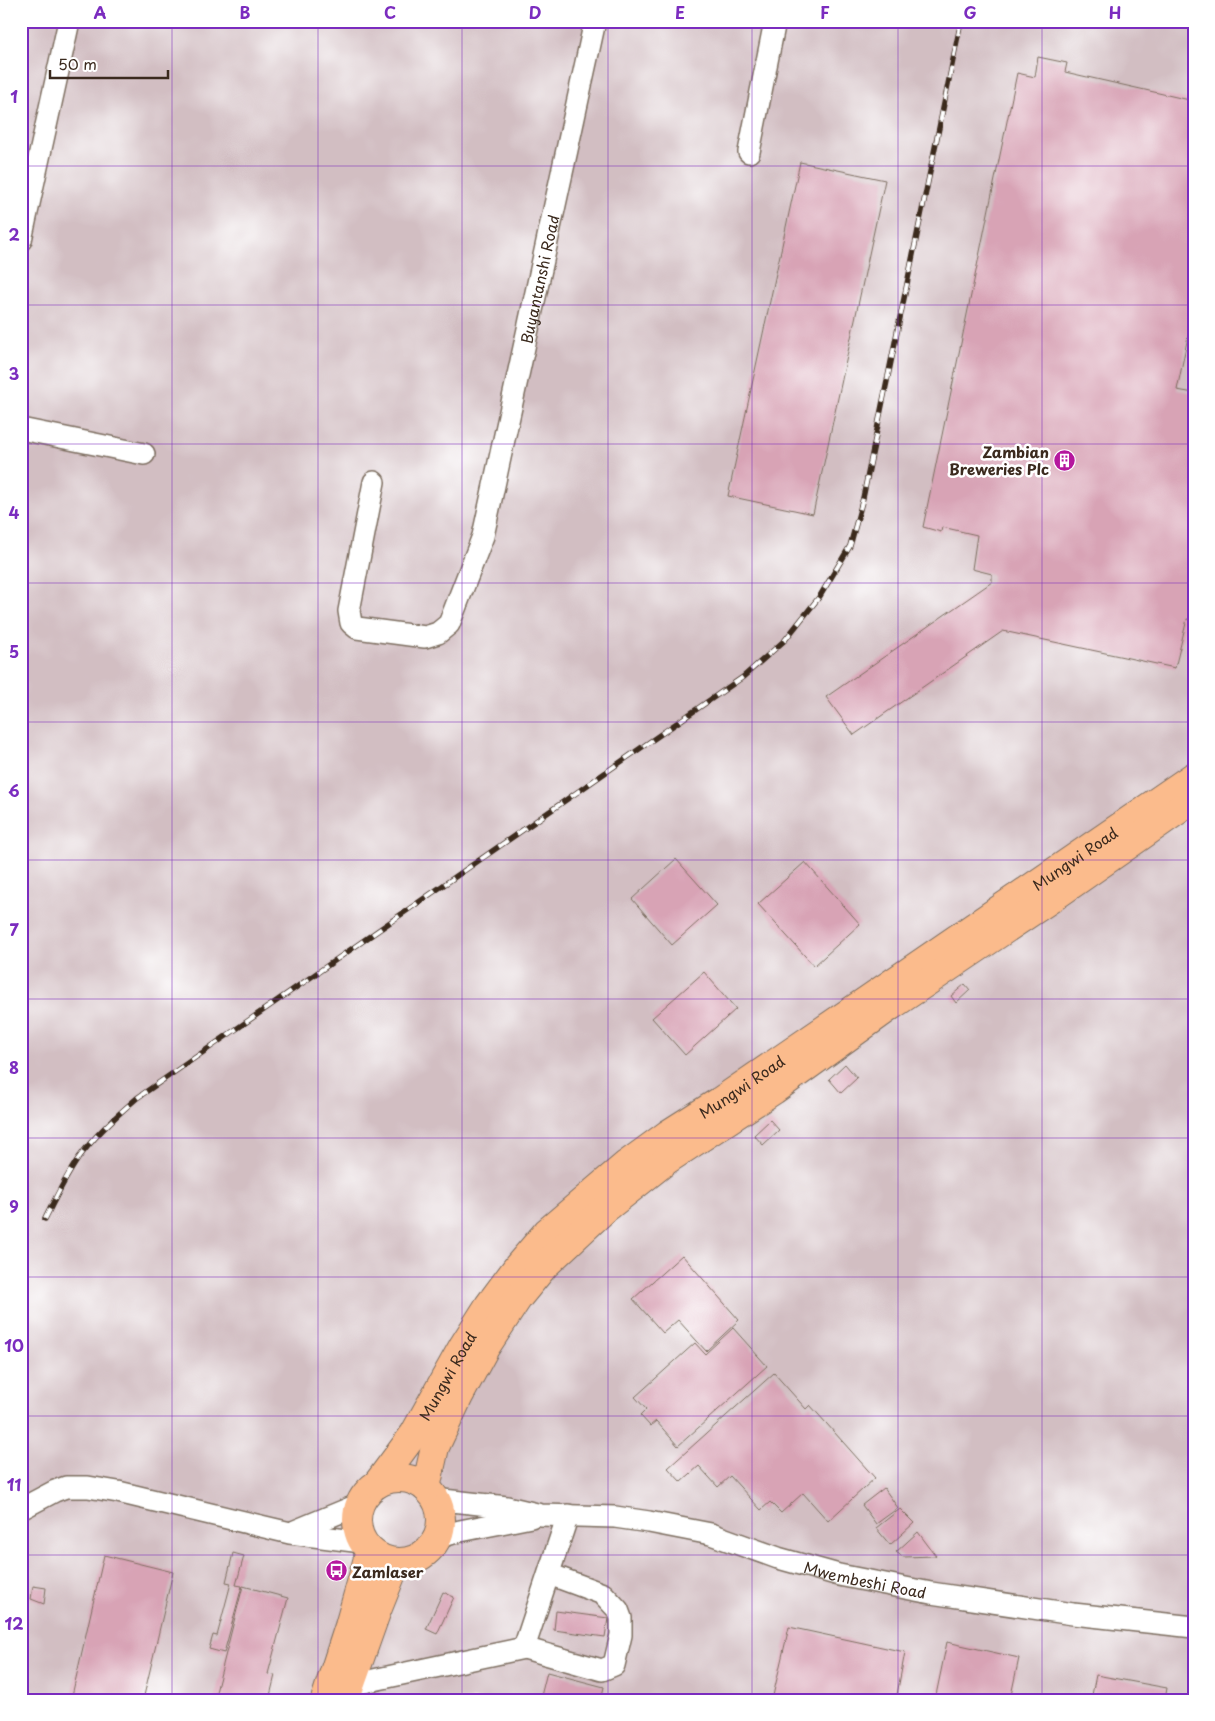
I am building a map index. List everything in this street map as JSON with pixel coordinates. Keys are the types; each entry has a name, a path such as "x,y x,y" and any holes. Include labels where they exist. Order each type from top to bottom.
{"main road":[{"name":"Mungwi Road","path":"430,1494 435,1447 459,1396 485,1348 518,1298 545,1265 605,1209 645,1176 774,1090 885,998 1194,776"},
{"name":"Mungwi Road","path":"368,1494 403,1451 463,1346 489,1305 518,1266 547,1232 614,1175 661,1139 720,1101 885,998 1055,896 1194,799"},
{"path":"397,1478 417,1482 430,1494 439,1508 440,1528 437,1538 430,1549 409,1561 396,1563 378,1557 366,1546 358,1530 357,1517 368,1494 397,1478"},
{"path":"325,1700 349,1626 366,1546"},
{"path":"348,1692 396,1563"}],"street":[{"path":"21,240 69,21"},
{"name":"Buyantanshi Road","path":"374,482 349,611 351,623 357,628 425,637 438,633 450,624 483,536 595,21"},
{"path":"749,152 775,21"},
{"path":"21,429 144,454"},
{"path":"21,1509 60,1489 88,1487 118,1492 290,1533 366,1546"},
{"path":"290,1533 368,1494"},
{"path":"430,1494 507,1507 541,1515"},
{"path":"437,1538 541,1515"},
{"name":"Mwembeshi Road","path":"541,1515 615,1517 640,1520 711,1534 778,1558 839,1575 930,1593 1073,1614 1194,1627"},
{"path":"524,1648 568,1516"},
{"path":"348,1692 524,1648 602,1670 614,1665 621,1635 621,1618 618,1610 603,1594 549,1574"}],"shaded area":[{"path":"21,21 1194,21 1194,1700 21,1700 21,1536 27,1509 21,1499"}],"building":[{"name":"Zambian Breweries Plc","path":"1038,57 1067,63 1065,72 1194,101 1194,157 1190,173 1194,174 1194,307 1177,390 1194,393 1194,620 1187,619 1175,668 1003,631 854,735 826,697 992,582 992,574 972,569 977,535 942,527 941,532 923,527 1017,73 1035,77"},
{"path":"800,162 885,180 813,514 728,496"},
{"path":"676,859 717,905 672,945 632,899"},
{"path":"805,862 860,924 814,966 758,904"},
{"path":"704,972 736,1009 685,1055 652,1018"},
{"path":"965,984 970,990 956,1003 951,996"},
{"path":"845,1064 857,1078 841,1093 829,1079"},
{"path":"770,1120 779,1130 763,1145 754,1135"},
{"path":"682,1255 739,1320 706,1351 678,1320 663,1333 633,1299"},
{"path":"733,1328 767,1366 678,1446 656,1421 650,1426 640,1415 646,1409 635,1397 695,1343 705,1354"},
{"path":"774,1373 806,1409 810,1405 875,1478 828,1521 803,1493 781,1513 770,1502 761,1510 730,1476 718,1487 699,1466 681,1482 668,1468"},
{"path":"884,1488 898,1508 876,1524 862,1505"},
{"path":"900,1509 914,1523 890,1545 876,1528"},
{"path":"918,1532 936,1556 903,1557 896,1552"},
{"path":"233,1553 244,1556 236,1585 242,1586 224,1653 209,1649 213,1635 217,1636 231,1583 226,1582"},
{"path":"104,1555 173,1572 143,1700 71,1700"},
{"path":"33,1586 46,1588 44,1604 31,1599"},
{"path":"243,1586 288,1598 268,1674 275,1675 269,1700 214,1700"},
{"path":"443,1592 454,1597 437,1634 426,1629"},
{"path":"556,1611 608,1618 605,1637 554,1630"},
{"path":"789,1627 905,1652 896,1700 772,1700"},
{"path":"947,1642 1019,1658 1010,1700 935,1700"},
{"path":"547,1672 604,1687 601,1700 540,1700"},
{"path":"1096,1675 1167,1688 1165,1700 1091,1700"}],"railway":[{"path":"45,1219 78,1159 106,1126 137,1098 743,677 785,640 820,596 850,546 863,498 961,21"}],"place":[{"name":"Zambian Breweries Plc","path":"1065,460"},
{"name":"Zamlaser","path":"336,1571"}]}
